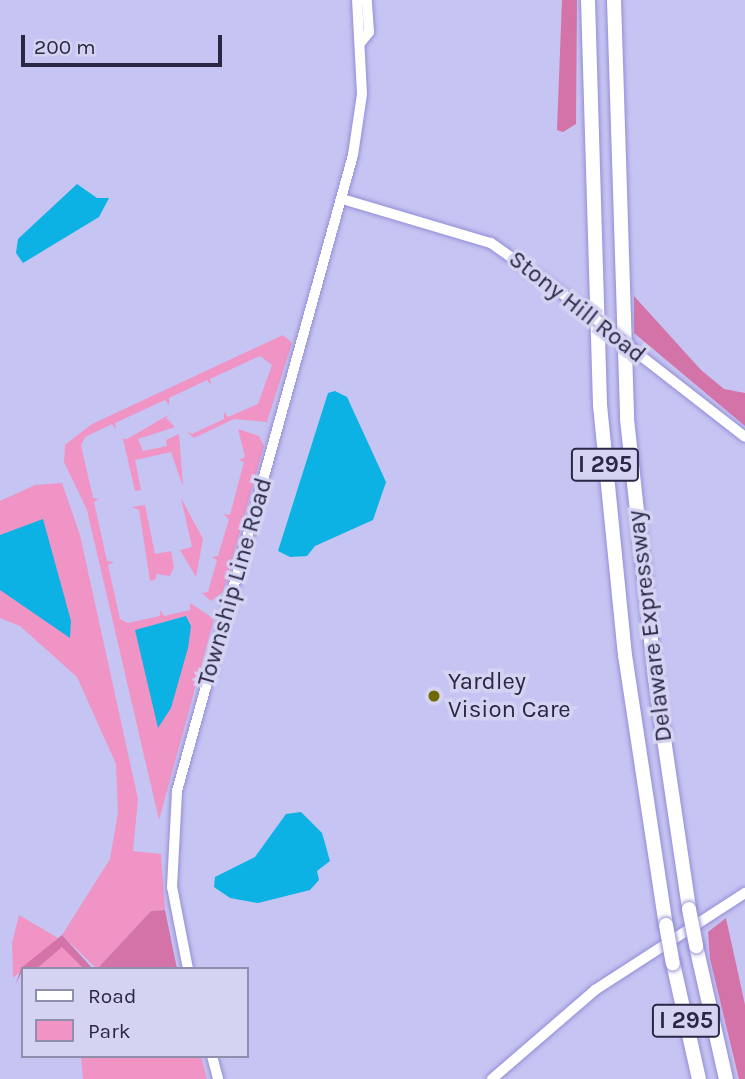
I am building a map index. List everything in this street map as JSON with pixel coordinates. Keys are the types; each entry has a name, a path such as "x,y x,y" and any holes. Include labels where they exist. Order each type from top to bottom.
{"highway":[{"name":"Delaware Expressway","path":"588,0 591,247 607,494 666,925 699,1079"},
{"name":"Delaware Expressway","path":"614,0 617,249 641,568 689,909 726,1079"},
{"path":"617,249 620,0"}],"street":[{"path":"342,199 359,115 361,42 357,0"},
{"path":"361,42 369,32 367,0"},
{"name":"Stony Hill Road","path":"342,199 491,243 581,307 745,437"},
{"name":"Township Line Road","path":"188,967 172,887 178,789 342,199"},
{"path":"492,1079 595,990 745,893"},
{"path":"213,1058 218,1079"}],"green space":[{"path":"283,335 292,343 267,422 234,419 194,438 186,431 192,434 224,419 224,412 228,417 258,404 272,365 260,356 210,379 211,385 207,380 169,398 169,405 165,400 115,423 116,429 112,424 85,437 81,445 93,498 99,499 94,502 107,561 114,562 108,565 120,619 128,623 160,616 160,610 164,616 190,610 190,603 214,619 159,820 87,510 64,462 65,445 92,424"},
{"path":"170,414 166,418 175,427 138,439 143,451 167,446 166,440 179,434 183,487 171,452 135,460 141,490 135,491 123,439 117,438 127,439"},
{"path":"238,429 259,436 264,446 223,592 211,601 202,593 208,592 217,560 212,557 218,556 229,519 223,514 230,515 244,462 239,460 245,457"},
{"path":"62,483 80,535 138,799 133,851 161,854 165,910 151,911 99,967 95,967 62,935 110,859 118,812 116,764 77,677 20,626 0,618 0,501 35,485"},
{"path":"181,498 203,539 196,577 180,550 192,547"},
{"path":"145,505 155,554 171,551 174,567 170,576 156,574 156,579 150,581 139,510 132,507"},
{"path":"19,915 58,938 25,967 21,967 21,971 13,978 12,943"},
{"path":"63,947 82,967 38,967"},
{"path":"81,1058 202,1058 207,1079 83,1079"}],"shaded area":[{"path":"562,0 577,0 576,124 563,132 557,130"},
{"path":"634,296 701,370 724,389 745,393 745,426 634,333"},
{"path":"165,910 177,967 99,967 151,911"},
{"path":"726,918 745,1005 745,1079 739,1079 710,959 708,932"},
{"path":"62,935 91,967 82,967 62,947 38,967 22,967"}],"water":[{"path":"77,184 97,198 109,198 99,217 23,263 16,253 18,239"},
{"path":"335,391 347,397 386,482 373,520 315,546 307,556 290,557 278,551 328,393"},
{"path":"43,519 71,621 70,638 0,590 0,535"},
{"path":"186,616 191,626 188,648 171,708 158,728 135,630"},
{"path":"301,812 322,833 330,861 317,871 319,880 310,890 258,903 230,898 214,887 215,877 255,857 286,814"}],"place":[{"name":"Yardley Vision Care","path":"434,696"}]}
